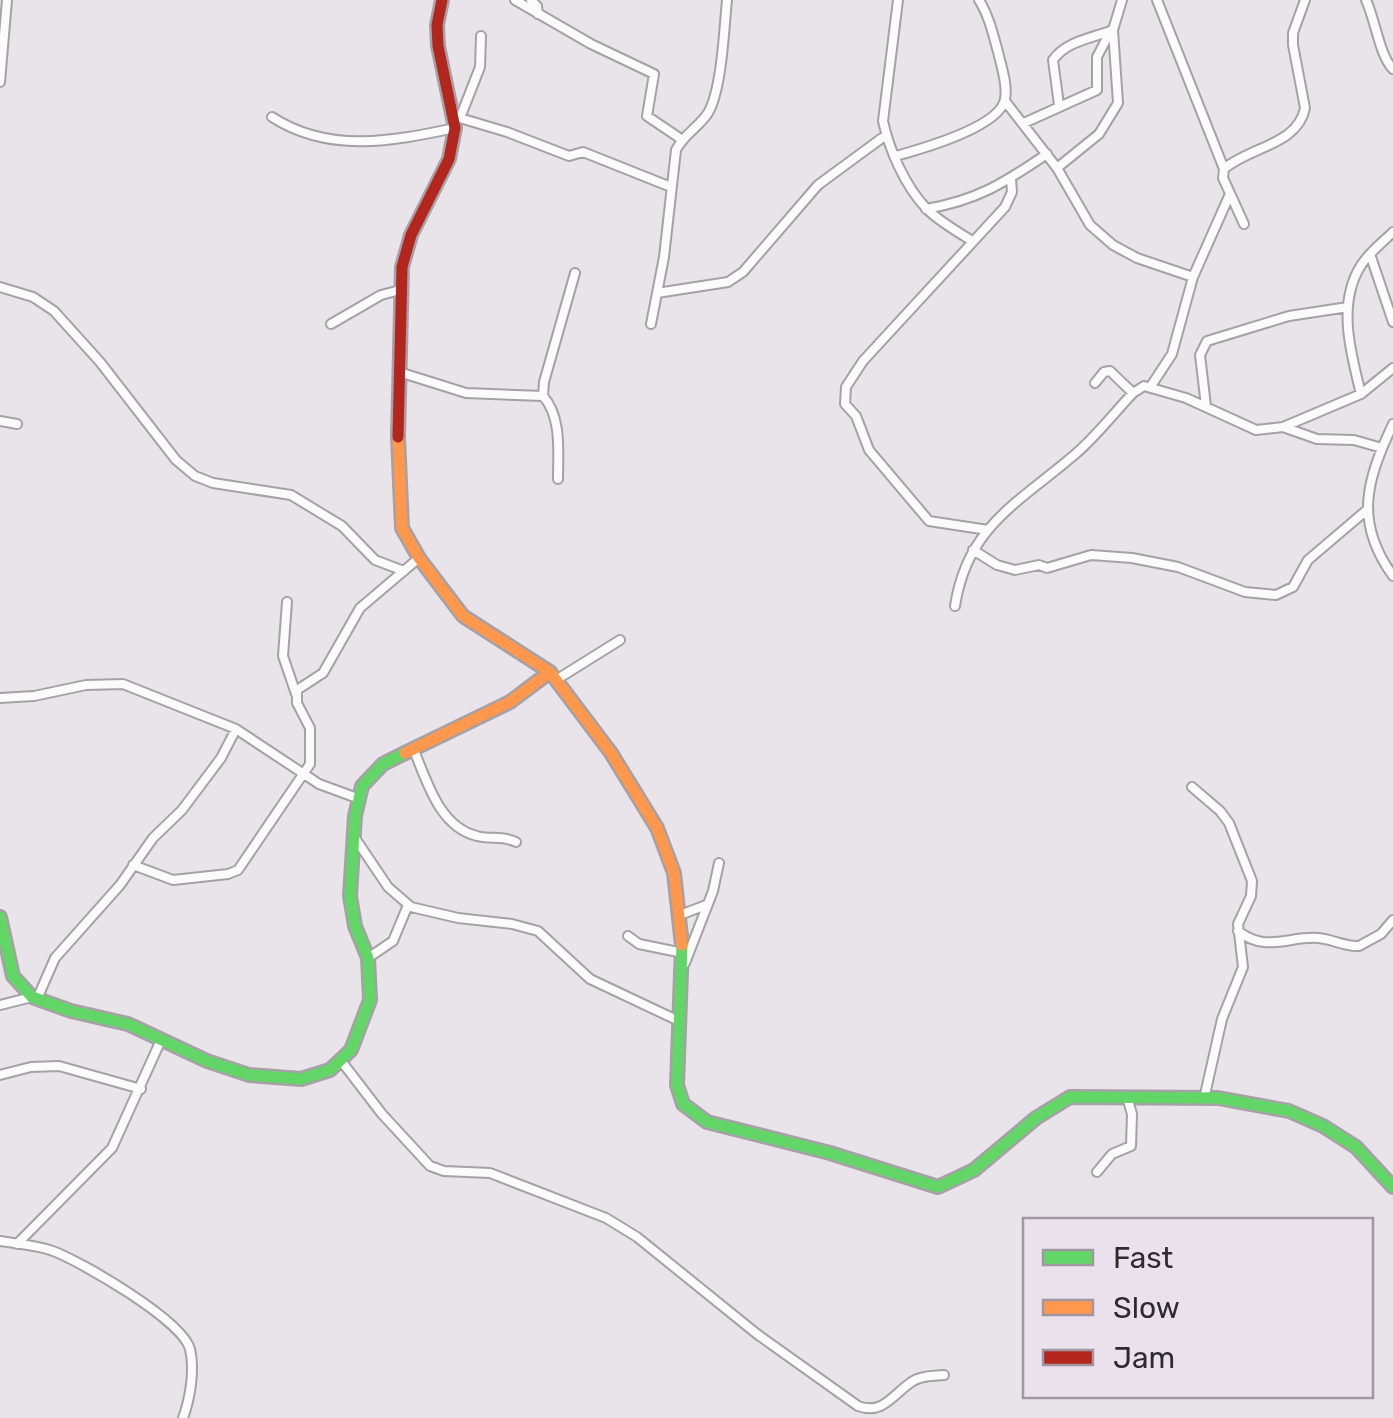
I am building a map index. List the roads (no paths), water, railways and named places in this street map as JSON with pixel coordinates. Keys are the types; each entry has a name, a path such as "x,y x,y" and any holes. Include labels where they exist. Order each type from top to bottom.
{"street":[{"path":"0,82 8,0"},
{"path":"442,0 436,25 438,46 456,121"},
{"path":"515,0 590,44 654,74 647,116 682,138"},
{"path":"531,0 538,6 538,14"},
{"path":"651,324 676,150 682,138 709,112 727,0"},
{"path":"898,0 883,121 886,136 908,185 926,208 972,241"},
{"path":"978,0 995,42 1005,101 1057,168 1090,225 1113,245 1137,258 1193,277"},
{"path":"1024,124 1097,90 1099,49 1111,31 1122,0"},
{"path":"1158,0 1224,169 1223,178 1244,224"},
{"path":"1224,169 1283,138 1303,118 1305,108 1293,33 1305,0"},
{"path":"1366,0 1384,59 1393,69"},
{"path":"1060,105 1053,60 1075,43 1111,31"},
{"path":"1057,168 1099,134 1118,104 1111,31"},
{"path":"481,36 480,68 456,121 449,159 411,236 402,266 396,410 402,528 419,558 464,616 553,676 610,753 657,828 674,874 680,915 683,967 676,1085 682,1104 707,1122 830,1153 930,1187 945,1186 971,1172 1070,1097 1259,1101 1310,1121 1360,1150 1393,1187"},
{"path":"896,156 950,139 1000,110 1005,101"},
{"path":"272,117 284,125 345,143 378,142 456,121 507,132 569,156 580,152 671,186"},
{"path":"657,292 728,282 743,272 818,185 886,136"},
{"path":"926,208 970,200 1046,154"},
{"path":"988,530 929,521 869,450 844,397 855,369 1011,198 1010,179"},
{"path":"1151,386 1172,354 1193,277 1230,194"},
{"path":"1361,394 1350,341 1348,307 1358,269 1393,232"},
{"path":"1370,254 1393,322"},
{"path":"543,396 575,273"},
{"path":"0,288 34,297 54,310 176,460 194,476 290,496 342,526 375,560 404,571"},
{"path":"331,324 381,295 400,290"},
{"path":"1206,406 1200,355 1206,341 1289,316 1348,307"},
{"path":"956,606 963,571 988,530 1023,493 1076,454 1144,386 1206,406 1256,430 1283,427 1361,394 1393,368"},
{"path":"1095,383 1110,371 1133,393"},
{"path":"399,372 466,393 543,396 552,406 558,479"},
{"path":"0,421 17,424"},
{"path":"1393,424 1374,470 1368,509 1375,550 1393,576"},
{"path":"1283,427 1317,439 1354,440 1382,448"},
{"path":"973,550 996,565 1022,572 1090,555 1144,560 1198,573 1245,592 1276,596 1294,587 1308,560 1368,509"},
{"path":"296,694 325,670 360,608 419,558"},
{"path":"132,866 173,880 236,872 305,773 310,764 310,728 283,656 287,602"},
{"path":"0,918 13,976 34,998 71,1012 128,1024 249,1076 310,1078 342,1062 362,1028 370,1000 368,958 355,926 350,896 358,798 374,772 620,640"},
{"path":"0,698 34,696 86,684 122,684 236,729 289,767 325,787 358,798"},
{"path":"34,998 55,958 120,885 153,838 182,810 222,758 236,729"},
{"path":"413,748 450,824 477,836 499,835 516,842"},
{"path":"1192,787 1220,810 1251,873 1250,896 1238,930 1244,967 1222,1019 1204,1099"},
{"path":"355,838 388,887 408,905 538,931 590,979 679,1021"},
{"path":"683,967 719,863"},
{"path":"680,915 706,904"},
{"path":"368,958 394,940 408,905"},
{"path":"1238,930 1252,940 1269,944 1311,938 1358,946 1381,934 1393,920"},
{"path":"628,936 640,944 683,952"},
{"path":"0,1004 34,998"},
{"path":"17,1244 112,1148 161,1040"},
{"path":"342,1062 382,1114 430,1166 490,1173 606,1218 637,1237 757,1334 858,1406 876,1408 912,1381 944,1375"},
{"path":"0,1075 31,1067 59,1066 142,1088"},
{"path":"1097,1172 1112,1154 1132,1146 1132,1114 1127,1097"},
{"path":"0,1241 57,1253 91,1270 171,1324 190,1349 190,1390 183,1418"}]}
